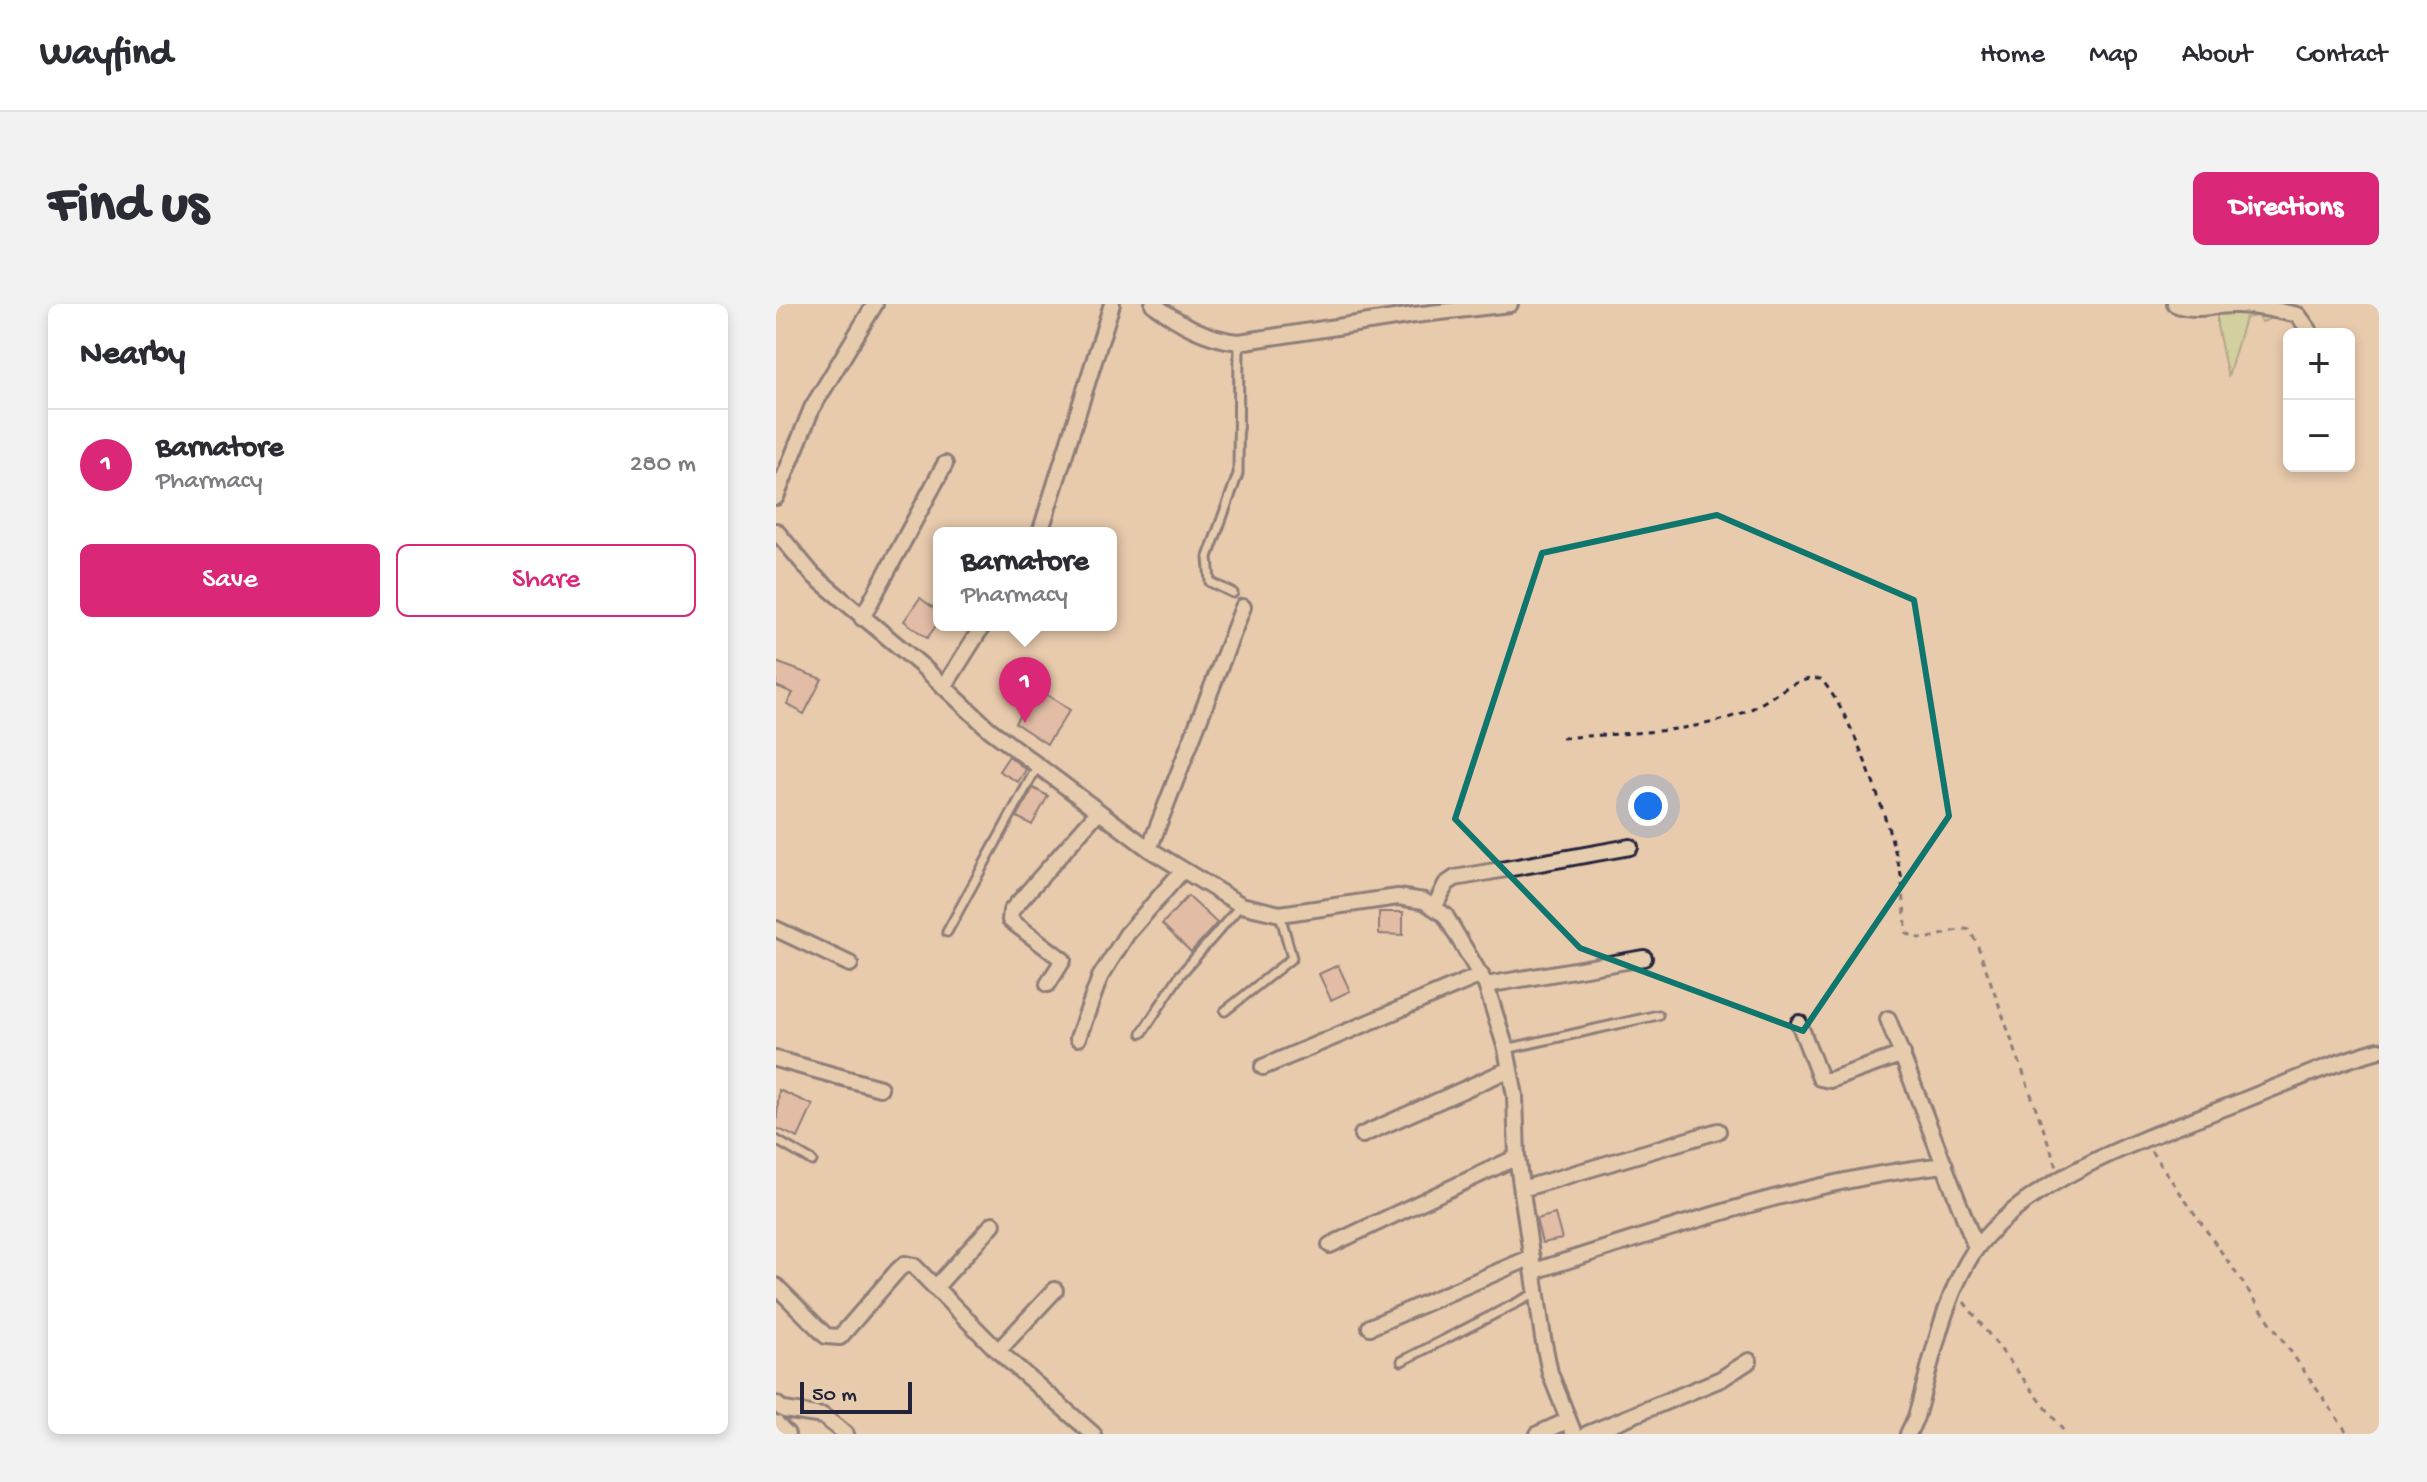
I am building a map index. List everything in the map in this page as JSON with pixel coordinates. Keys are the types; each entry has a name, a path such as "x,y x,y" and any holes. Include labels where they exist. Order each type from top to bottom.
{"street":[{"path":"776,497 812,408 875,304"},
{"path":"1042,527 1112,304"},
{"path":"1153,304 1174,320 1215,339 1239,342 1414,309 1510,304"},
{"path":"2175,304 2189,310 2234,304 2255,307 2298,315 2308,328"},
{"path":"862,618 945,464"},
{"path":"776,531 813,575 1037,767 1149,849 1241,905 1280,914 1398,897 1435,906 1445,915 1484,980 1506,1049 1515,1096 1517,1157 1536,1293 1550,1373 1570,1428 1538,1434"},
{"path":"1149,849 1243,607"},
{"path":"944,687 979,631"},
{"path":"1048,984 1063,960 1010,920 1011,911 1097,813"},
{"path":"1435,906 1446,884 1455,878 1630,847"},
{"path":"1078,1038 1100,977 1127,934 1183,870"},
{"path":"776,929 850,964"},
{"path":"1263,1067 1484,980 1644,958"},
{"path":"1888,1019 1976,1248"},
{"path":"1799,1023 1820,1078 1830,1080 1903,1054"},
{"path":"1908,1434 1954,1290 1976,1248 2000,1223 2061,1178 2322,1068 2379,1050"},
{"path":"776,1059 880,1088"},
{"path":"1362,1135 1510,1069"},
{"path":"1522,1189 1718,1131"},
{"path":"1330,1245 1517,1157"},
{"path":"1370,1327 1533,1264 1763,1201 1889,1172 1945,1165"},
{"path":"935,1288 993,1224"},
{"path":"776,1286 826,1336 834,1338 840,1337 905,1264 914,1266 998,1351 1093,1434"},
{"path":"998,1351 1055,1290"},
{"path":"1587,1434 1721,1379 1749,1361"},
{"path":"776,1404 784,1410 823,1416 846,1434"},
{"path":"776,1423 787,1434"}],"lane":[{"path":"1233,593 1210,582 1208,557 1238,474 1239,342"},
{"path":"947,932 1037,767"},
{"path":"1142,1033 1180,975 1241,905"},
{"path":"1225,1011 1292,958 1280,914"},
{"path":"1506,1049 1658,1015"},
{"path":"776,1140 812,1161"},
{"path":"1402,1361 1536,1293"}],"path":[{"path":"1562,738 1687,726 1748,710 1807,678 1821,679 1837,697 1873,788 1899,868 1907,933 1916,939 1930,939 1955,929 1968,929 1976,941 2061,1178"},
{"path":"2145,1141 2346,1431"},
{"path":"1954,1290 2066,1434"}],"highlighted area":[{"path":"1717,515 1914,600 1949,816 1803,1031 1580,948 1455,819 1542,553"}],"green space":[{"path":"2217,305 2281,315 2262,322 2257,316 2245,318 2228,377 2217,326"}],"building":[{"path":"920,598 933,608 933,630 927,638 904,621"},
{"path":"776,662 822,679 804,714 787,704 793,693 776,686"},
{"path":"1037,688 1070,710 1047,744 1015,723"},
{"path":"1009,756 1026,770 1018,782 999,771"},
{"path":"1033,788 1048,796 1032,825 1017,817"},
{"path":"1188,896 1217,923 1191,952 1162,924"},
{"path":"1379,912 1403,912 1403,935 1379,934"},
{"path":"1338,965 1350,991 1331,1000 1319,974"},
{"path":"779,1090 813,1105 798,1138 776,1128"},
{"path":"1555,1214 1562,1239 1542,1243 1536,1219"}],"place":[{"name":"Barnatore","path":"1025,723"}]}
